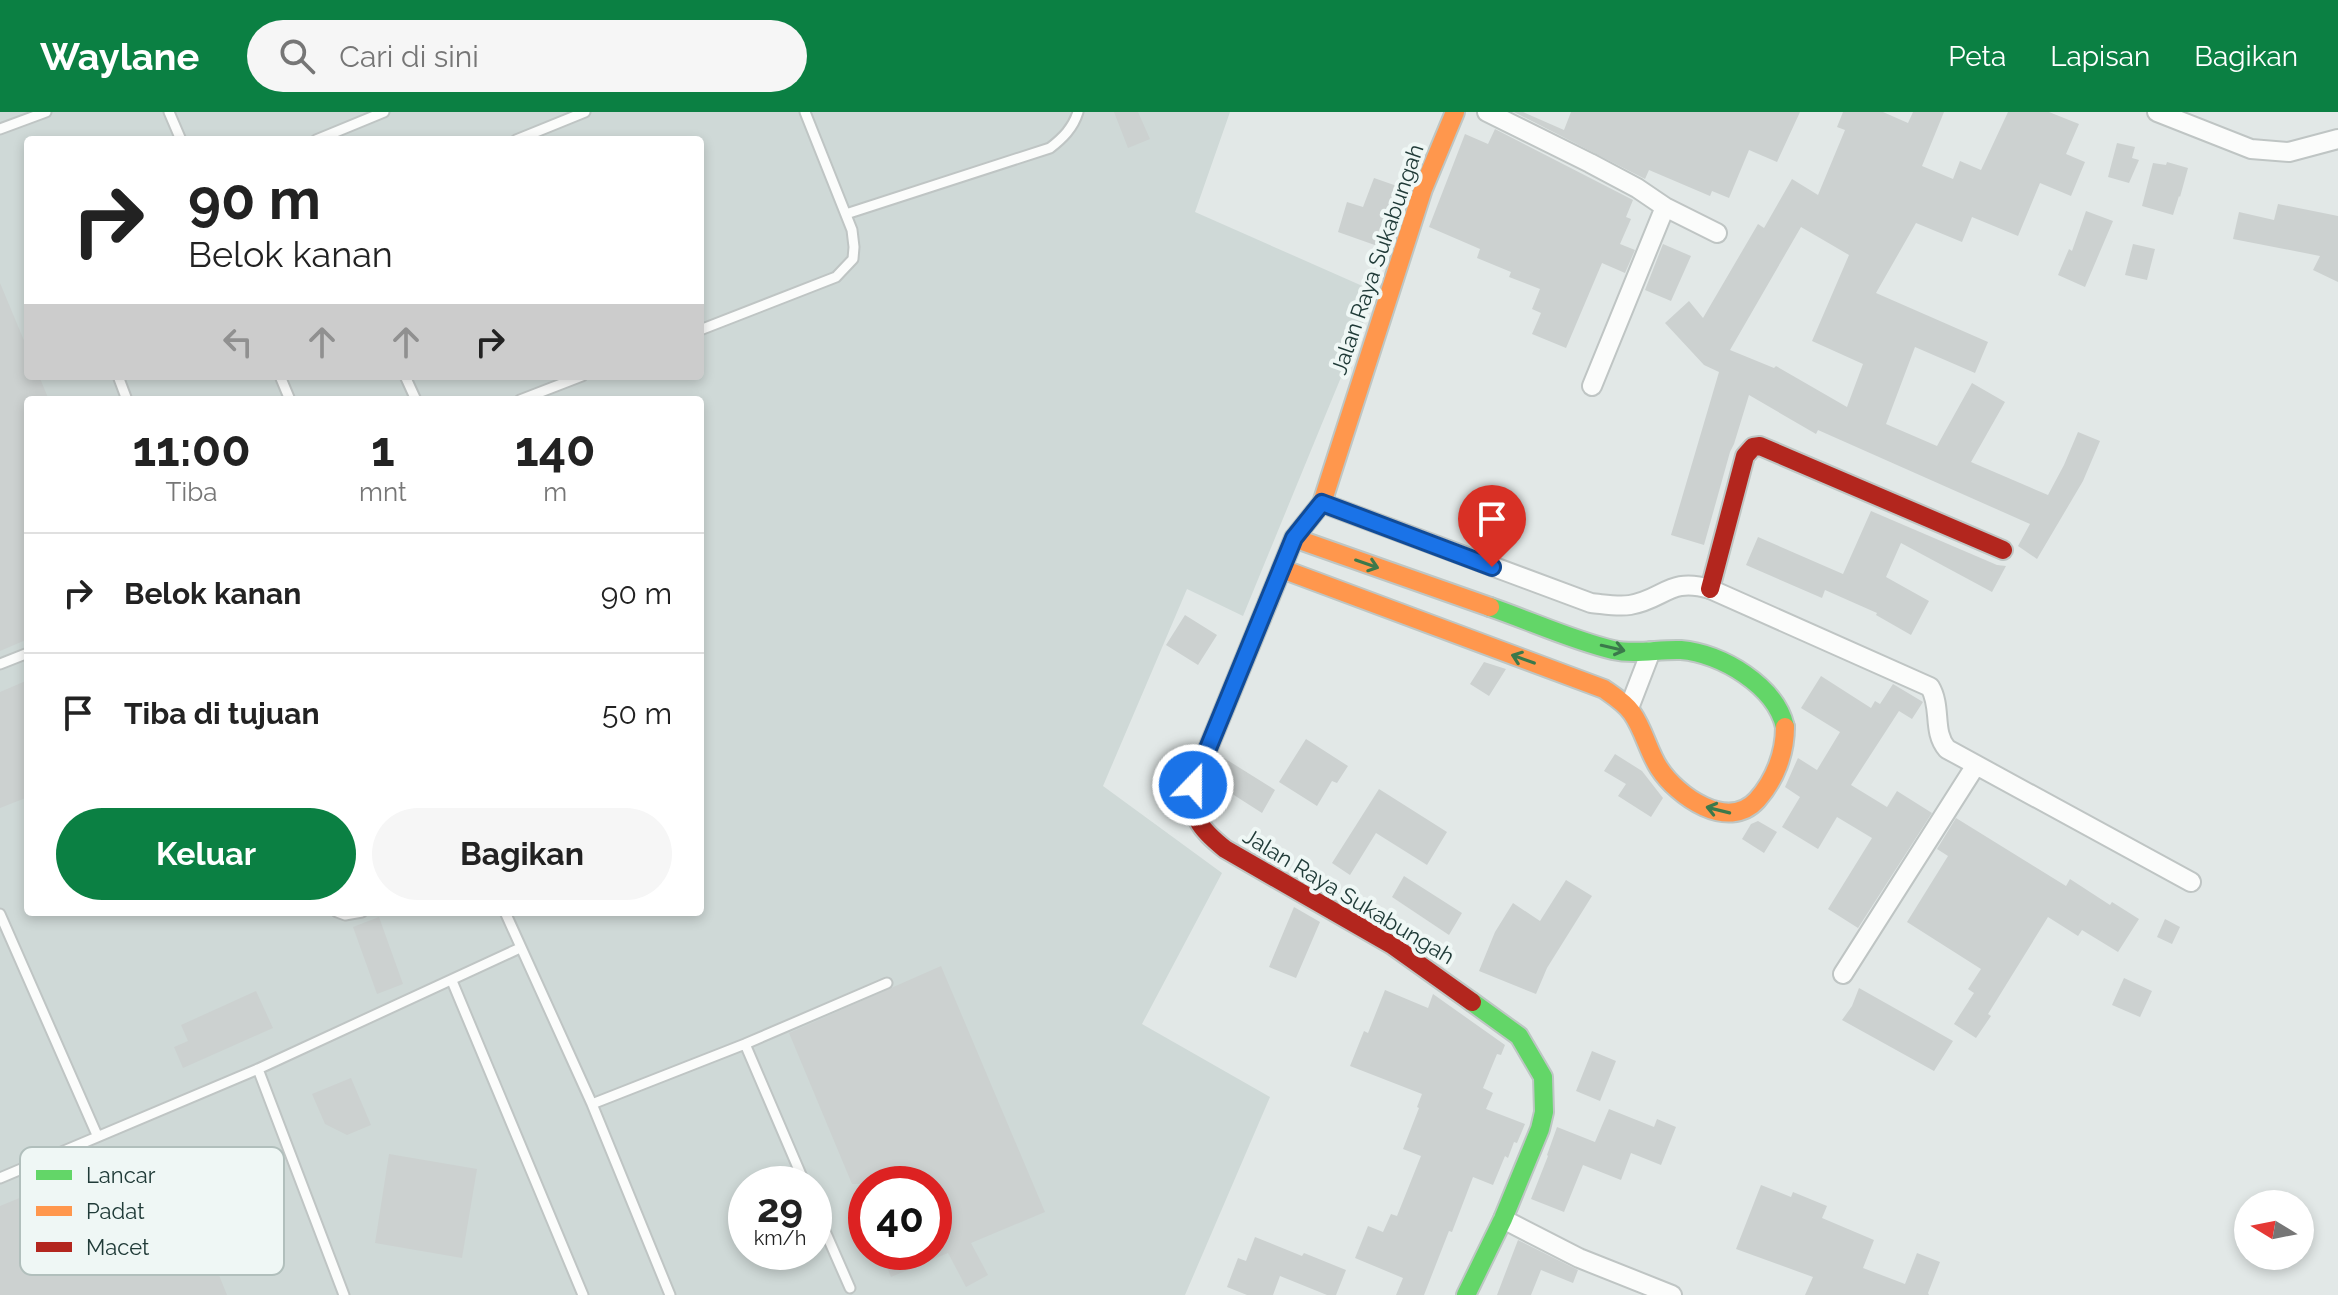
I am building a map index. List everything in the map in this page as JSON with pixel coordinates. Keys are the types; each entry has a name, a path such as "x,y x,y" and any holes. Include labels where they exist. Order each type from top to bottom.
{"street":[{"name":"Jalan Raya Sukabungah","path":"1455,112 1423,189 1322,503 1294,538 1193,785 1192,809 1203,832 1225,849 1392,945 1519,1036 1536,1062 1543,1077 1544,1112 1536,1140 1503,1219 1466,1295"},
{"path":"1487,112 1602,169 1665,207 1717,233"},
{"path":"2157,112 2251,149 2289,152 2338,139"},
{"path":"1592,386 1665,207"},
{"path":"1710,589 1745,456 1753,447 1760,446 2003,550"},
{"path":"1322,503 1591,603 1633,605 1686,584 1710,589 1930,687 1935,696 1941,742 1947,749 2191,882"},
{"path":"1282,569 1604,689 1629,708 1658,769 1673,786 1708,808 1742,814 1755,803 1776,772 1786,730 1775,700 1755,680 1694,650 1618,651 1294,538"},
{"path":"1629,708 1651,651"},
{"path":"1843,974 1976,765"},
{"path":"1503,1219 1579,1258 1672,1295"}],"lane":[{"path":"0,129 46,112"},
{"path":"169,112 179,136"},
{"path":"326,136 384,112"},
{"path":"525,136 572,114 585,112"},
{"path":"704,328 836,277 853,259 854,247 846,214 805,112"},
{"path":"846,214 1050,148 1075,123 1078,112"},
{"path":"530,396 570,380"},
{"path":"0,664 24,655"},
{"path":"0,914 97,1135"},
{"path":"507,916 592,1104 670,1295"},
{"path":"70,1147 258,1069 520,948"},
{"path":"452,981 583,1295"},
{"path":"592,1104 745,1044 887,983"},
{"path":"745,1044 797,1166"},
{"path":"258,1069 344,1295"},
{"path":"0,1178 20,1169"},
{"path":"832,1247 850,1288"}],"shaded area":[{"path":"0,112 1230,112 1195,212 1376,292 1243,616 1187,589 1103,786 1222,873 1142,1024 1270,1097 1185,1295 0,1295"}],"building":[{"path":"1114,112 1138,112 1150,139 1128,148"},
{"path":"1514,112 1523,112 1564,130 1571,112 1800,112 1777,162 1749,150 1729,198 1712,191 1710,196 1649,170 1645,179"},
{"path":"1843,112 1883,112 1908,123 1913,112 1944,112 1922,166 1953,179 1960,161 1981,170 2008,112 2049,112 2079,124 2066,154 2085,162 2071,196 2040,183 2018,236 1972,217 1962,242 1916,223 1876,293 1988,342 1975,373 1915,347 1886,424 1937,446 1972,383 2005,402 1971,462 2048,495 2078,432 2100,441 2083,481 2037,559 2018,546 2030,524 1818,430 1816,434 1749,395 1704,545 1671,535 1719,372 1704,365 1665,323 1689,301 1703,318 1758,224 1764,228 1792,179 1818,195 1845,130 1837,127","holes":["1801,227 1849,255 1812,341 1863,364 1847,407 1776,366 1774,368 1730,350"]},
{"path":"1495,129 1633,200 1626,217 1631,219 1620,244 1635,250 1625,273 1602,263 1566,348 1532,334 1541,313 1532,309 1540,289 1509,277 1511,272 1477,258 1480,249 1429,227 1465,134 1488,144"},
{"path":"2117,143 2135,147 2132,158 2139,160 2129,183 2108,177"},
{"path":"2167,162 2188,168 2173,215 2142,206 2153,163 2166,165"},
{"path":"1374,178 1397,186 1384,222 1394,226 1386,249 1338,232 1347,202 1363,207"},
{"path":"2278,204 2338,216 2338,282 2313,270 2320,256 2233,239 2239,212 2274,220"},
{"path":"2086,211 2113,221 2085,287 2058,275 2069,249 2072,251"},
{"path":"1663,244 1691,256 1671,301 1645,290"},
{"path":"2133,244 2155,249 2147,280 2125,275"},
{"path":"0,283 24,340 24,380 41,380 47,396 24,396 24,641 0,651"},
{"path":"1871,511 1997,565 2006,566 1992,592 1901,543 1886,577 1929,601 1911,635 1877,613 1825,590 1822,598 1746,565 1758,537 1843,574"},
{"path":"1185,615 1217,635 1198,665 1166,645"},
{"path":"1484,662 1506,669 1489,696 1470,684"},
{"path":"1821,676 1871,708 1875,701 1880,704 1893,684 1923,702 1912,719 1899,711 1851,785 1887,807 1897,791 1932,813 1858,928 1828,909 1872,838 1837,817 1818,849 1782,827 1800,797 1785,787 1798,758 1817,770 1840,732 1801,708"},
{"path":"24,682 24,799 0,808 0,692"},
{"path":"1306,739 1348,766 1337,783 1332,781 1317,806 1279,782"},
{"path":"1615,754 1642,771 1663,798 1651,817 1618,796 1626,784 1604,771"},
{"path":"1224,758 1275,790 1262,813 1212,781"},
{"path":"1379,789 1447,832 1427,865 1376,833 1350,875 1332,863"},
{"path":"1956,818 2066,886 2070,879 2110,905 2112,902 2139,919 2118,952 2082,930 2078,936 2048,917 1976,1038 1954,1024 1974,993 1968,989 1981,969 1907,922 1948,856 1937,849"},
{"path":"1758,821 1777,832 1764,853 1742,839 1751,824"},
{"path":"1404,876 1462,913 1449,935 1392,897"},
{"path":"1566,880 1592,896 1547,968 1536,994 1479,971 1495,932 1513,903 1540,921"},
{"path":"1294,907 1320,922 1296,978 1269,967"},
{"path":"379,917 403,984 377,994 353,927"},
{"path":"2165,919 2180,927 2172,944 2157,937"},
{"path":"941,966 1045,1212 971,1243 988,1275 966,1287 952,1261 952,1166 848,1166 848,1174 789,1033"},
{"path":"2124,978 2152,991 2140,1017 2112,1005"},
{"path":"1859,988 1953,1041 1934,1071 1842,1020"},
{"path":"1385,990 1428,1008 1433,994 1505,1045 1501,1055 1497,1054 1483,1088 1493,1093 1486,1109 1525,1124 1508,1158 1505,1156 1493,1185 1473,1177 1424,1295 1396,1295 1403,1278 1355,1258 1368,1226 1383,1232 1391,1214 1397,1216 1421,1156 1403,1149 1422,1094 1350,1066 1364,1031 1368,1033"},
{"path":"256,991 273,1028 183,1068 174,1047 188,1041 181,1025"},
{"path":"1592,1051 1616,1061 1600,1101 1576,1091"},
{"path":"351,1078 371,1125 347,1135 325,1124 312,1094"},
{"path":"1609,1109 1654,1127 1657,1119 1676,1127 1661,1165 1631,1153 1621,1180 1583,1165 1564,1212 1531,1199 1557,1127 1595,1142"},
{"path":"389,1154 477,1169 462,1258 375,1243"},
{"path":"1761,1185 1791,1197 1793,1192 1827,1206 1822,1218 1874,1240 1863,1268 1905,1284 1917,1253 1940,1262 1929,1295 1805,1295 1813,1277 1736,1249"},
{"path":"20,1198 20,1275 219,1275 227,1295 0,1295 0,1206"},
{"path":"1255,1237 1346,1270 1336,1295 1327,1295 1280,1276 1273,1295 1247,1295 1227,1287 1238,1258 1246,1261"},
{"path":"1518,1240 1578,1270 1573,1283 1541,1270 1531,1295 1497,1295"},
{"path":"888,1270 908,1270 891,1277"}],"traffic: fast":[{"path":"1490,607 1613,650 1681,650 1713,658 1759,685 1780,712 1785,727"},
{"path":"1466,1295 1503,1219 1544,1112 1543,1077 1519,1036 1472,1002"}],"traffic: slow":[{"path":"1268,602 1294,538 1322,503 1423,189 1455,112"},
{"path":"1294,538 1490,607"},
{"path":"1282,569 1604,689 1632,713 1667,779 1690,799 1718,811 1745,809 1757,800 1778,766 1785,727"}],"traffic: jam":[{"path":"1710,589 1745,456 1753,447 1760,446 2003,550"},
{"path":"1268,602 1193,785 1199,822 1225,849 1392,945 1472,1002"}],"route":[{"path":"1193,785 1294,538 1322,503 1492,567"}]}
